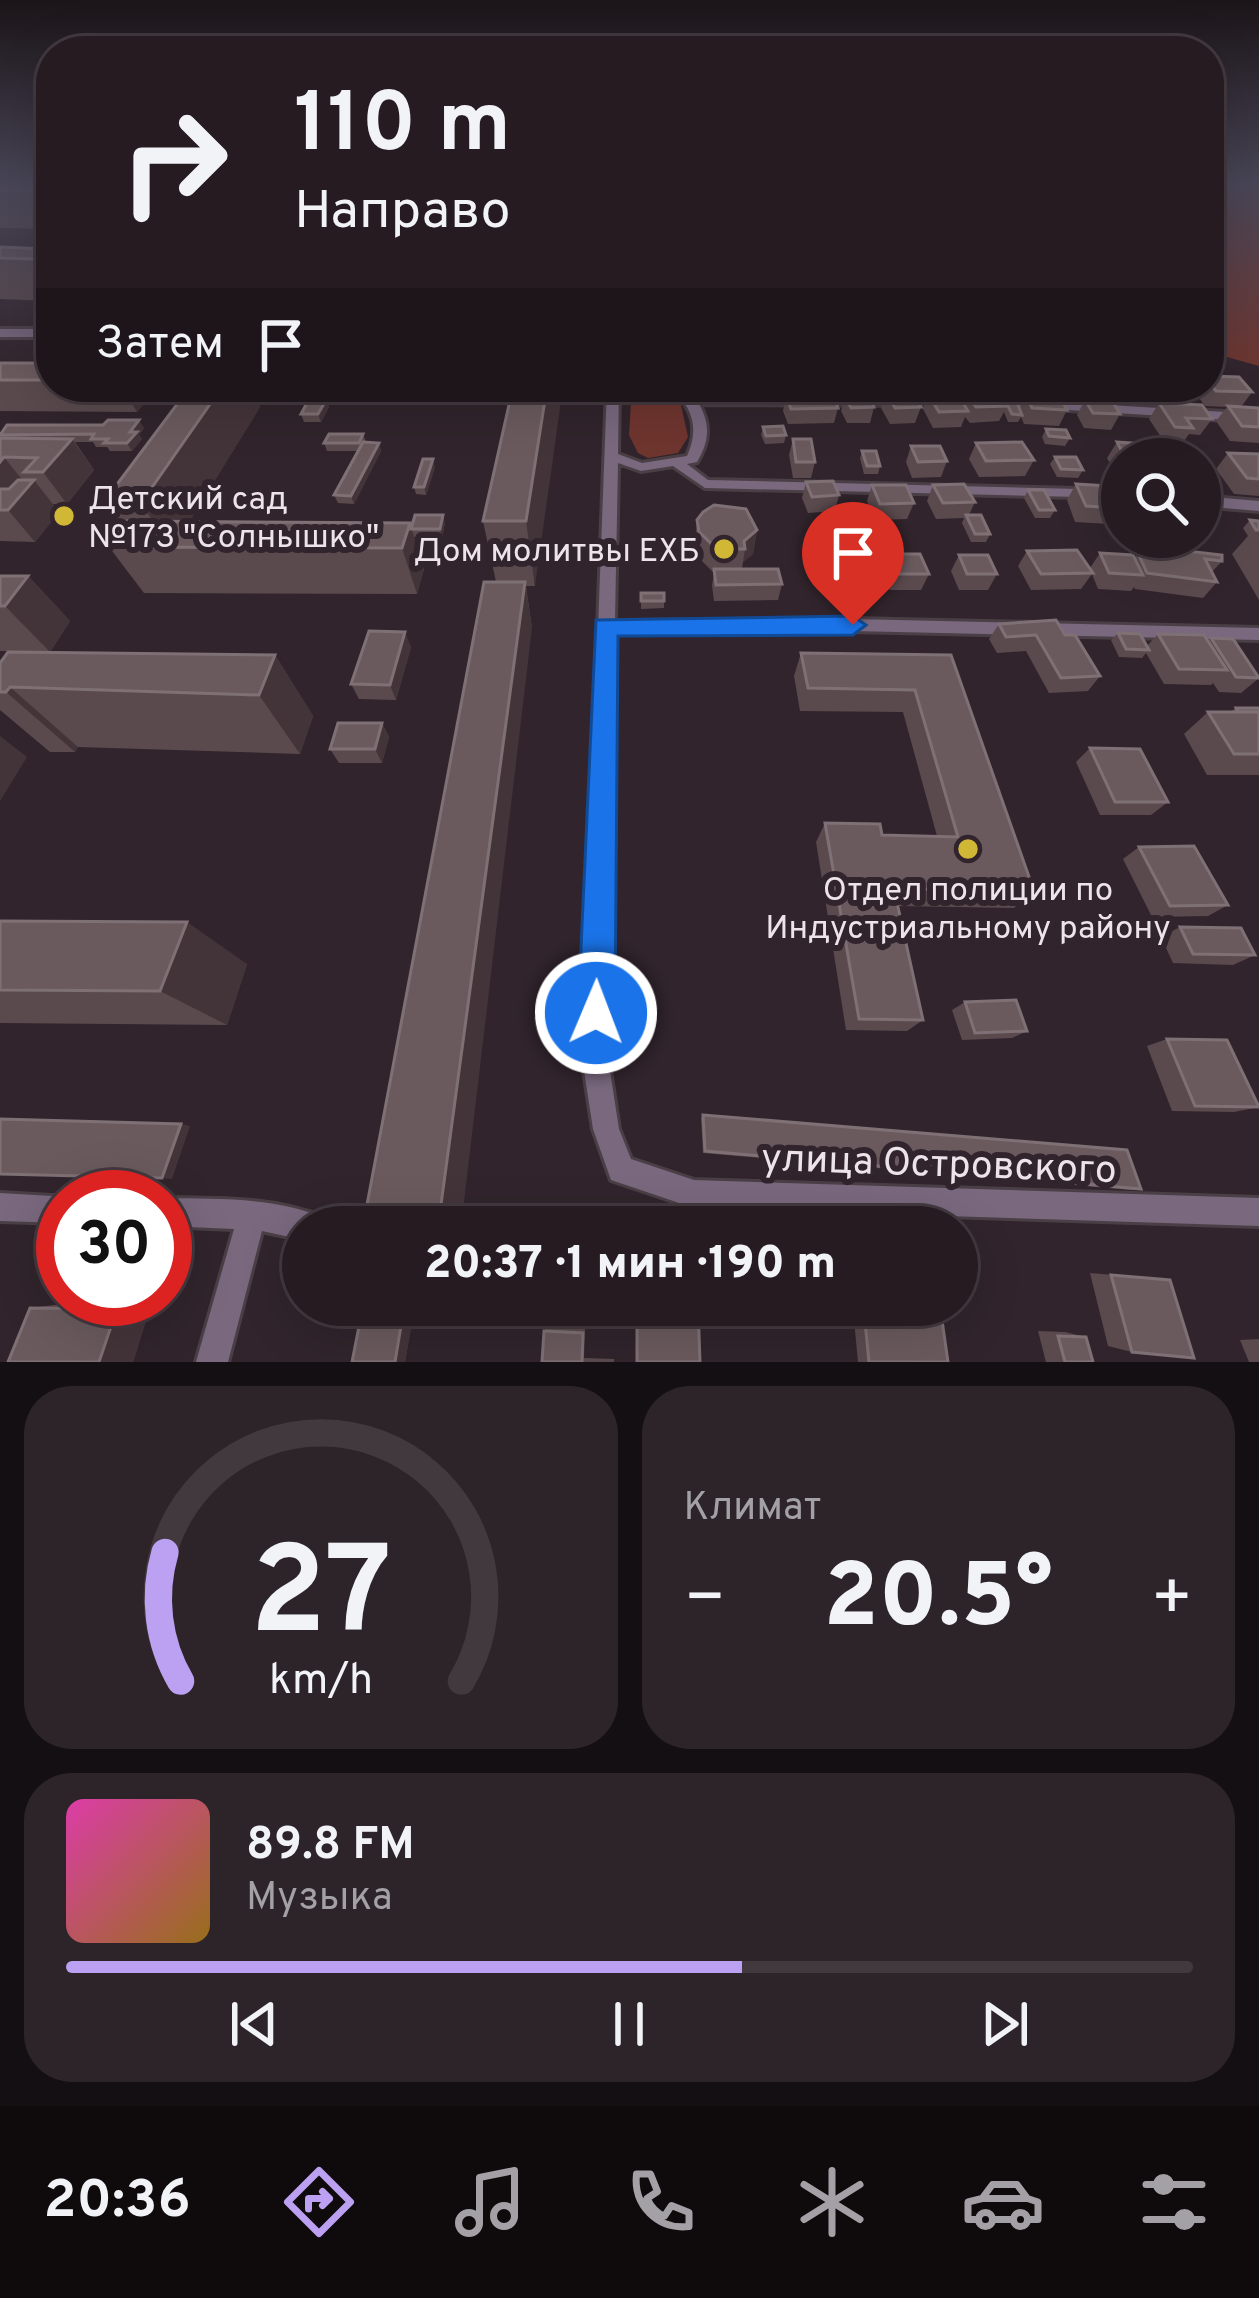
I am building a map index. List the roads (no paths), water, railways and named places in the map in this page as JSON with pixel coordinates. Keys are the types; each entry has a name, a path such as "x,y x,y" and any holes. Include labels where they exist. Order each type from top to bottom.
{"street":[{"path":"0,333 36,333"},
{"path":"612,402 605,627 853,625 1259,634"},
{"path":"610,456 641,467 692,459 702,443 692,402"},
{"path":"995,402 1259,418"},
{"path":"677,463 705,484 726,486 1101,494"},
{"path":"1221,503 1259,506"},
{"name":"улица Островского","path":"605,627 595,1058 606,1130 621,1170 694,1193 1259,1212"},
{"path":"0,1207 36,1208"},
{"path":"192,1214 282,1221"},
{"path":"212,1362 252,1215"}],"place":[{"name":"Детский сад №173 \"Солнышко\"","path":"64,516"},
{"name":"Дом молитвы ЕХБ","path":"724,549"},
{"name":"Отдел полиции по Индустриальному району","path":"968,849"}]}
